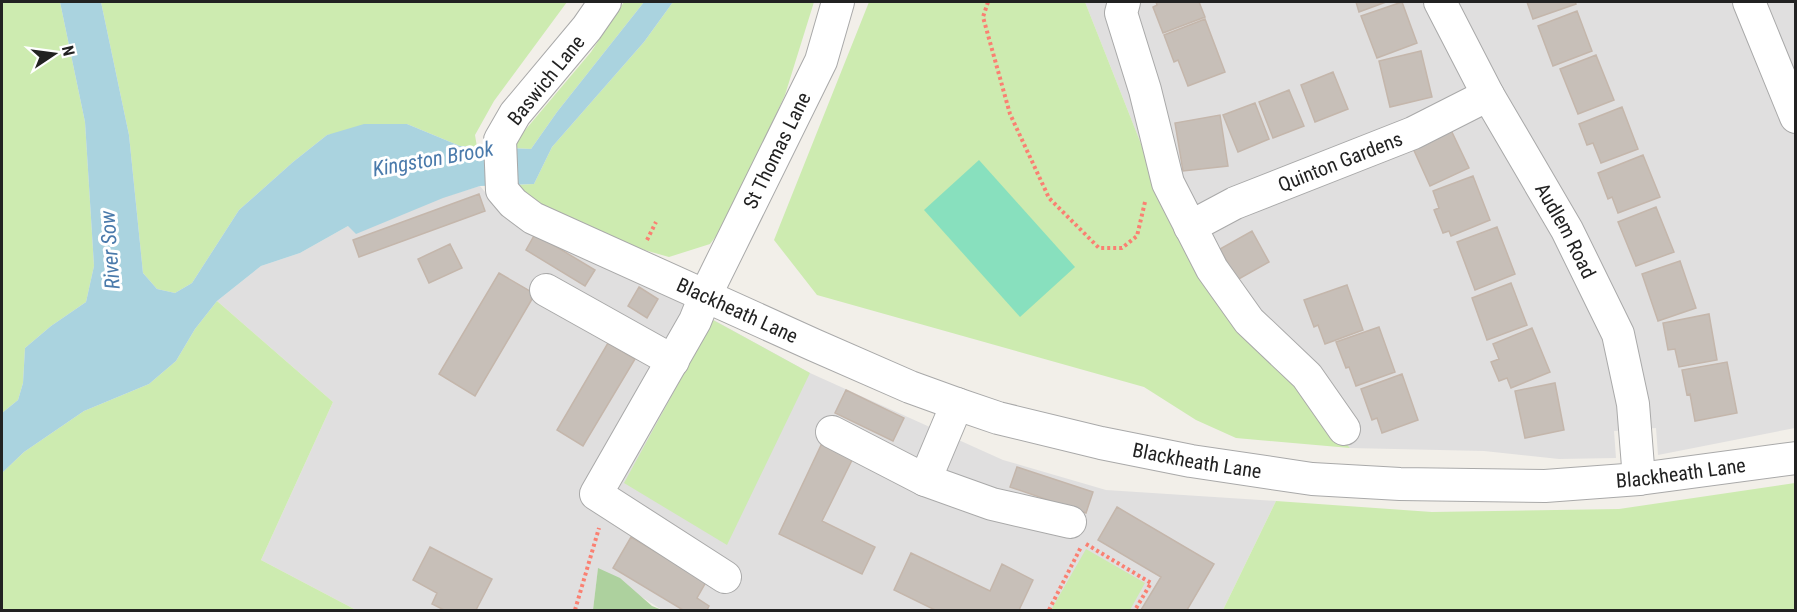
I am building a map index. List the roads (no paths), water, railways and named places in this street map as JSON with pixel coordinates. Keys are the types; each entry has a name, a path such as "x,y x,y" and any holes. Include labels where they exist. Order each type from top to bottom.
{"street":[{"name":"Baswich Lane","path":"605,2 587,28 515,114 500,140 502,190 513,204 533,218 633,264"},
{"name":"St Thomas Lane","path":"725,577 596,494 695,321 705,296 821,61 838,2"},
{"path":"1124,2 1121,13 1145,90 1168,183 1190,227 1212,269 1249,321 1307,376 1344,429"},
{"name":"Audlem Road","path":"1440,2 1488,95 1567,230 1618,334 1633,404 1639,478"},
{"path":"1749,2 1796,117"},
{"name":"Quinton Gardens","path":"1190,227 1235,203 1413,133 1488,95"},
{"name":"Blackheath Lane","path":"633,264 910,387 957,405 1113,446 1191,461 1312,479 1400,484 1545,486 1639,478 1796,458"},
{"path":"546,290 673,361"},
{"path":"925,480 957,405"},
{"path":"832,432 925,480 1077,532"}],"water":[{"path":"60,2 101,2 129,135 143,273 157,289 175,293 192,283 239,210 327,135 364,124 407,124 460,146 531,149 557,112 644,2 673,2 644,42 552,147 534,184 480,186 443,198 356,234 348,226 300,253 261,266 217,301 195,329 176,361 149,384 84,411 24,452 2,473 2,413 18,400 23,383 25,348 51,326 86,302 94,266 85,122"}],"water label":[{"name":"Kingston Brook","path":"433,159"},
{"name":"River Sow","path":"110,250"}]}
